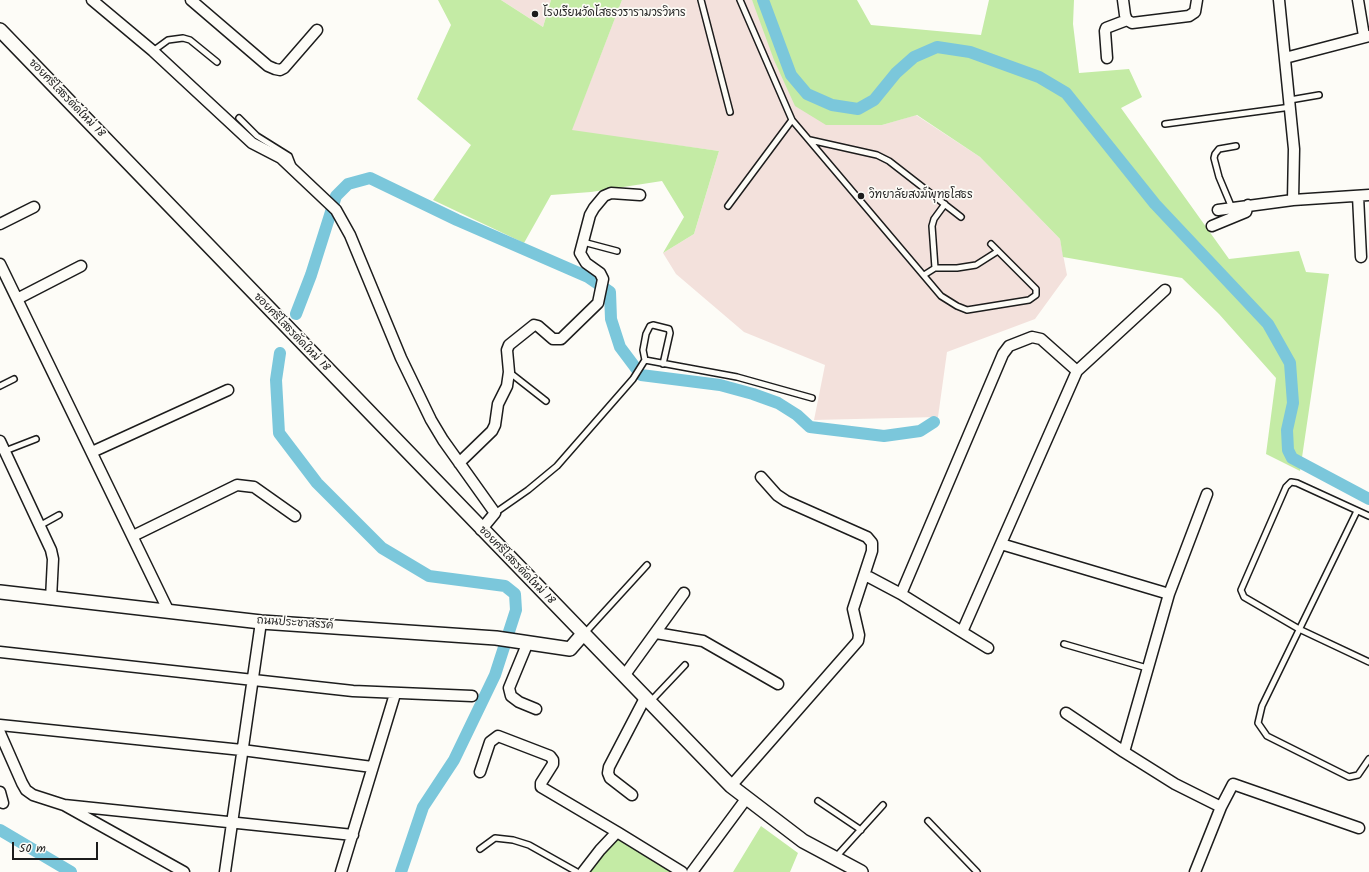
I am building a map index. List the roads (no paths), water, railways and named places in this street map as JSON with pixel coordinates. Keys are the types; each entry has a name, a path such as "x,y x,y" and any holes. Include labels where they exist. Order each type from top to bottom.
{"street":[{"path":"92,0 153,51 252,143 281,158 295,174 336,210 350,235 431,420 495,513 481,530"},
{"path":"190,0 268,66 275,69 280,70 284,68 317,30"},
{"path":"1123,0 1127,20 1132,23 1189,16 1196,12 1197,0"},
{"path":"1279,0 1294,149 1293,200"},
{"path":"1285,58 1367,36 1358,0"},
{"path":"1107,58 1104,31 1106,28 1127,20"},
{"name":"ซอยศรีโสธรตัดใหม่ 18","path":"0,30 481,530 731,786 746,799 803,841 856,871"},
{"path":"459,462 492,431 495,425 498,404 507,386 509,372 507,354 509,345 529,327 538,326 553,339 561,339 595,306 602,289 602,276 582,258 580,253 590,215 604,196 615,192 640,195"},
{"path":"1218,210 1293,200 1369,195"},
{"path":"1358,196 1361,257"},
{"path":"1212,226 1246,212 1248,205"},
{"path":"0,224 34,207"},
{"path":"0,264 169,612"},
{"path":"17,299 80,266"},
{"path":"962,632 1077,372 1165,290"},
{"path":"901,594 1003,354 1009,346 1032,337 1041,339 1077,372"},
{"path":"92,452 228,390"},
{"path":"0,441 40,525 53,559 51,599"},
{"path":"731,786 858,641 859,635 853,609 872,551 872,543 868,537 786,501 778,495 761,477"},
{"path":"133,536 237,485 254,487 294,516"},
{"path":"1124,752 1169,594 1207,494"},
{"path":"1001,544 1169,594"},
{"path":"868,577 901,594 988,648"},
{"name":"ถนนประชาสรรค์","path":"0,592 261,622 496,638 570,649 583,634"},
{"path":"624,676 684,593"},
{"path":"225,872 261,622"},
{"path":"656,633 703,641 778,684"},
{"path":"524,642 509,688 511,696 519,702 536,709"},
{"path":"0,652 395,694 472,696"},
{"path":"341,872 395,694"},
{"path":"632,795 610,778 608,773 609,767 647,700"},
{"path":"1066,713 1175,784 1221,807"},
{"path":"0,725 242,750 372,767"},
{"path":"0,732 26,790 33,795 64,805 184,872"},
{"path":"480,772 490,742 498,736 550,756 554,760 553,764 541,783 541,787 682,872"},
{"path":"1195,872 1221,807 1231,786 1236,783 1359,828"},
{"path":"0,792 3,803"},
{"path":"692,872 746,799"},
{"path":"64,805 353,835"},
{"path":"583,872 600,850 617,832"}],"lane":[{"path":"701,0 730,112"},
{"path":"740,0 792,120 924,275 940,296 967,310 1029,300 1036,295 1036,289 991,244"},
{"path":"153,51 168,40 182,38 190,40 217,62"},
{"path":"1165,124 1290,103 1318,95"},
{"path":"239,118 257,136 289,156 295,174"},
{"path":"728,206 792,120"},
{"path":"810,140 877,155 890,161 961,217"},
{"path":"1232,208 1219,176 1214,158 1215,154 1219,150 1236,146"},
{"path":"935,268 932,226 934,219 945,204"},
{"path":"583,242 617,250"},
{"path":"924,275 935,268 957,268 976,265 998,251"},
{"path":"495,513 528,490 557,466 633,379 645,360 643,350 646,334 652,325 669,329 670,333 664,364"},
{"path":"645,360 737,377 812,398"},
{"path":"509,372 546,401"},
{"path":"0,386 14,379"},
{"path":"5,451 36,438"},
{"path":"1369,516 1297,483 1291,482 1286,487 1241,590 1244,597 1299,629 1369,662"},
{"path":"1357,511 1262,706 1258,724 1267,736 1349,777 1358,775 1369,759"},
{"path":"40,525 59,515"},
{"path":"583,634 647,565"},
{"path":"1064,644 1147,668"},
{"path":"647,700 685,665"},
{"path":"818,801 861,830"},
{"path":"835,859 883,805"},
{"path":"928,821 977,872"},
{"path":"480,849 495,838 513,840 529,845 577,872"}],"waterway":[{"path":"763,0 791,75 807,94 832,105 858,109 874,100 896,73 914,57 937,47 970,52 1039,77 1066,93 1155,204 1268,324 1290,363 1293,403 1287,430 1288,450 1292,458 1369,499"},
{"path":"296,314 311,275 336,196 348,184 370,178 457,220 588,277 610,292 611,319 620,347 641,375 720,385 753,394 778,403 797,415 810,427 884,436 920,431 934,422"},
{"path":"280,353 276,380 279,433 317,483 382,548 429,576 505,586 515,594 516,610 495,675 454,760 423,807 401,872"},
{"path":"0,830 71,872"}],"place":[{"name":"โรงเรียนวัดโสธรวรารามวรวิหาร","path":"535,14"},
{"name":"วิทยาลัยสงฆ์พุทธโสธร","path":"861,196"}]}
